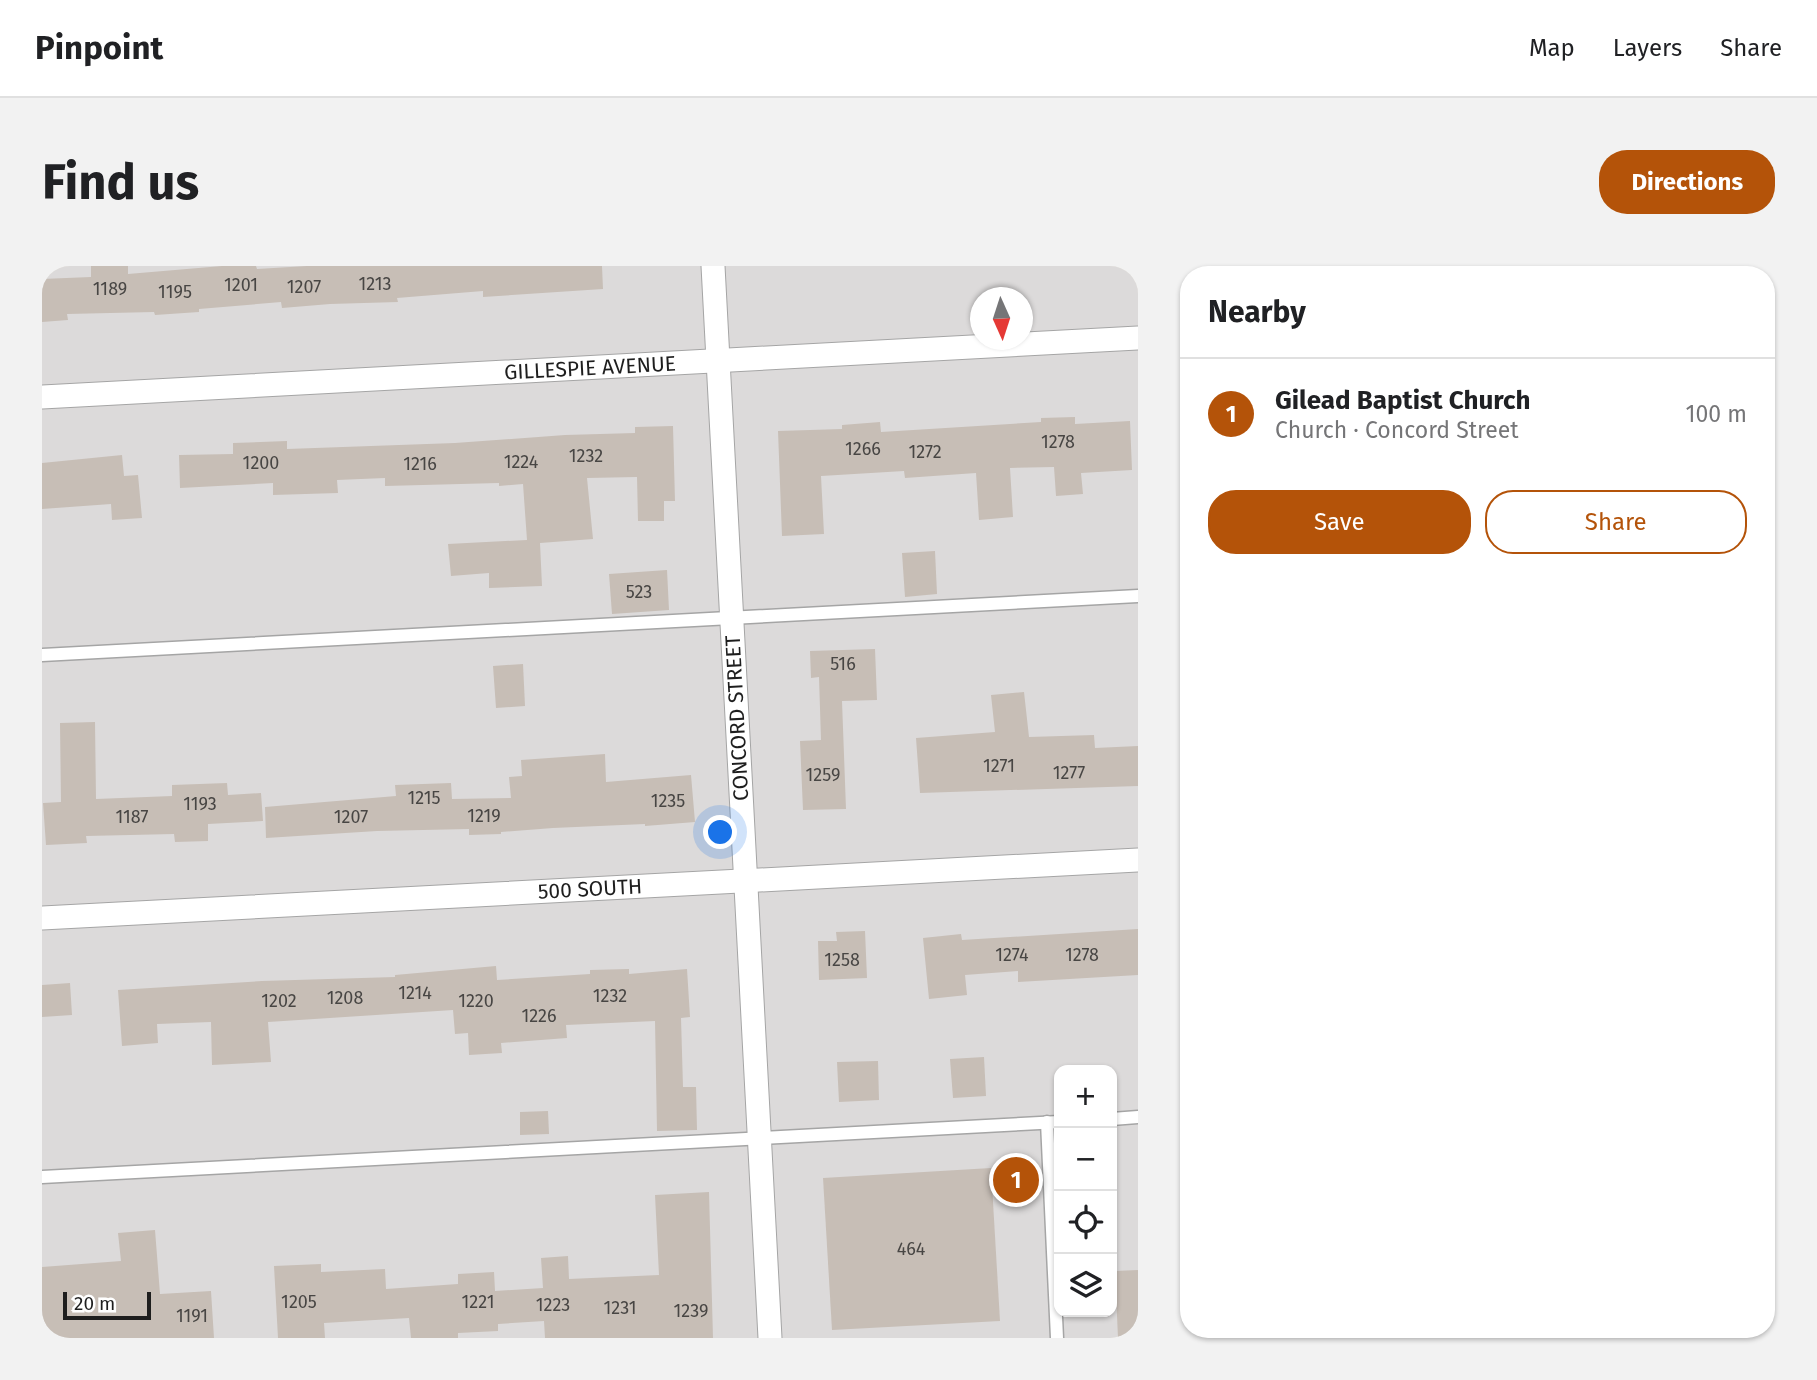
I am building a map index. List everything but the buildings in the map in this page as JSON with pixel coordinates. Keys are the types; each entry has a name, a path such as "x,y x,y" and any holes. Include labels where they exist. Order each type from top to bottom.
{"street":[{"name":"CONCORD STREET","path":"713,266 771,1338"},
{"name":"GILLESPIE AVENUE","path":"42,397 1138,338"},
{"name":"500 SOUTH","path":"42,918 1138,860"}],"lane":[{"path":"42,655 1138,596"},
{"path":"1117,1119 1138,1117"},
{"path":"42,1177 1053,1122 1057,1338"}],"shaded area":[{"path":"42,266 1138,266 1138,1338 42,1338"}],"place":[{"name":"Gilead Baptist Church","path":"1016,1180"}]}
